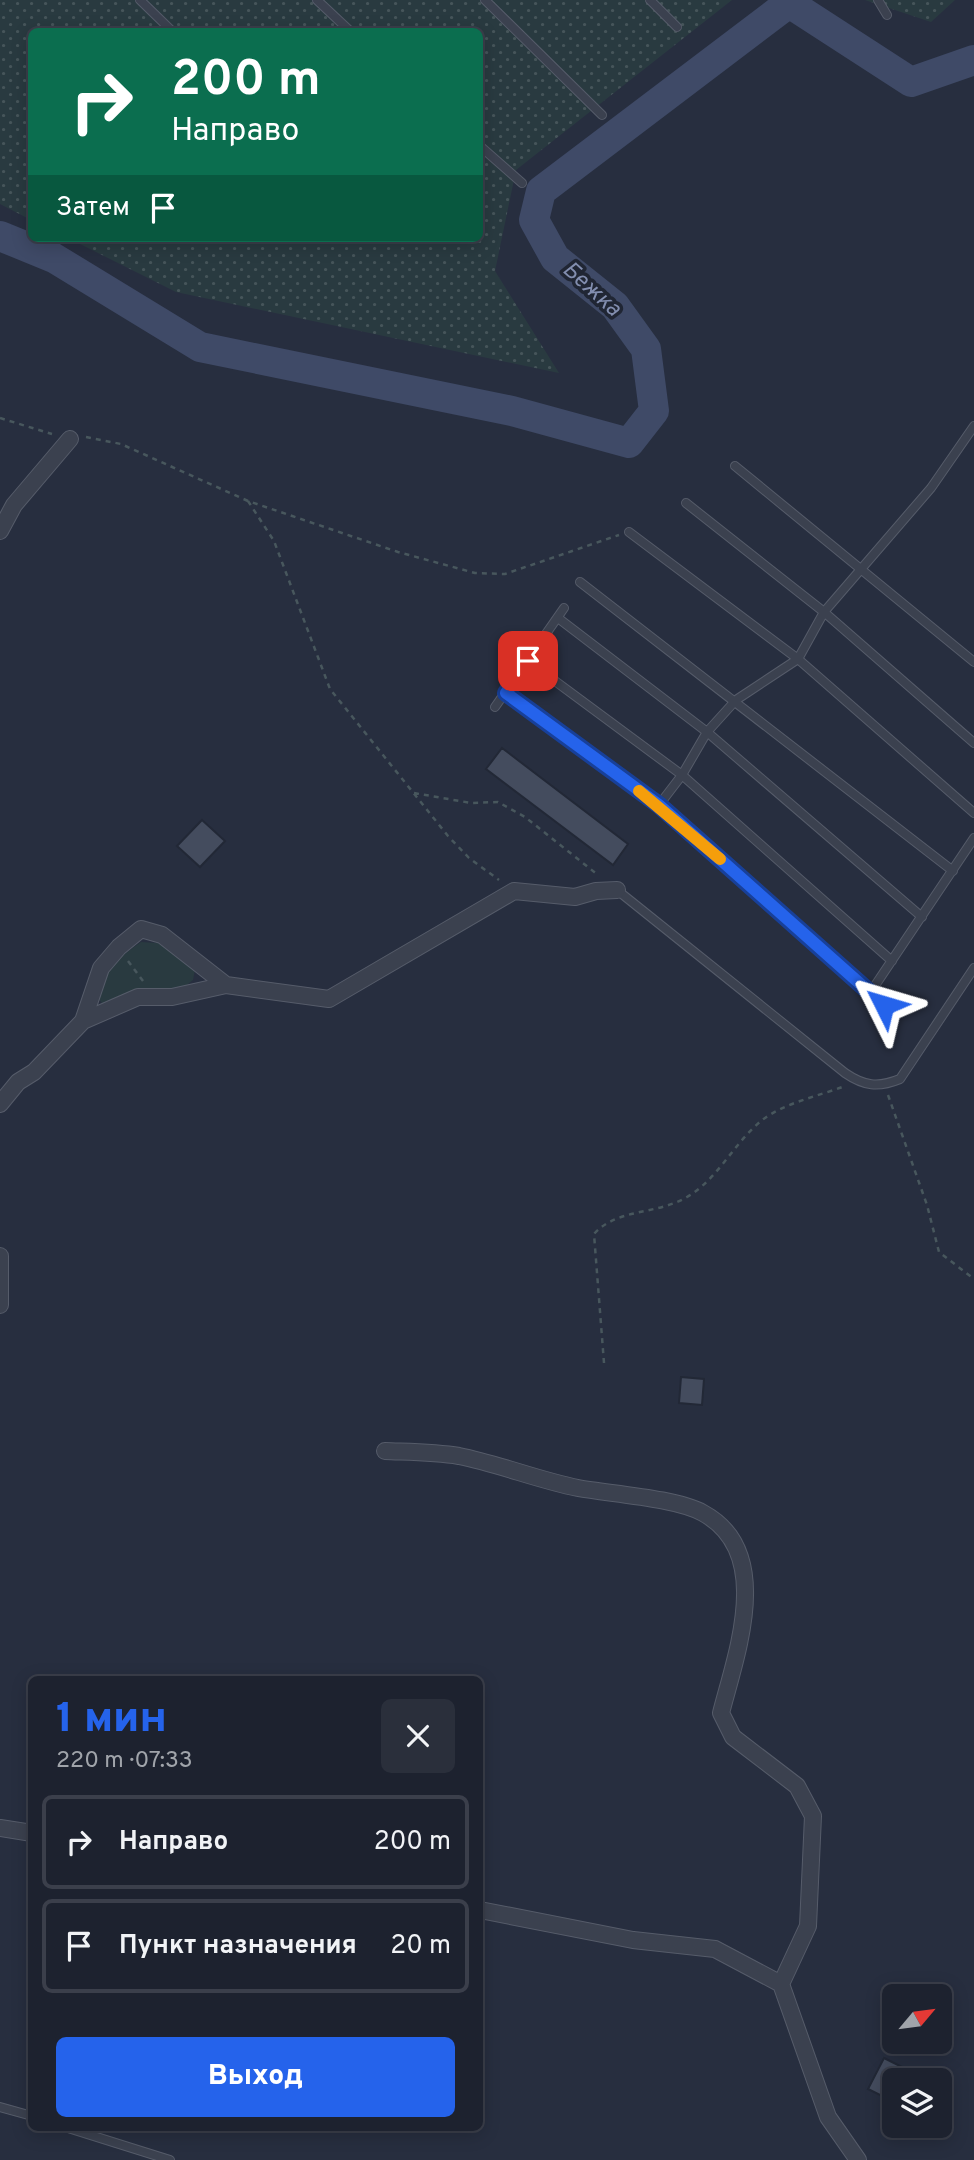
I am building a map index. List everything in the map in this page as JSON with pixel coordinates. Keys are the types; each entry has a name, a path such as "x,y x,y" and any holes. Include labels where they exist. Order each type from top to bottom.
{"street":[{"path":"0,531 14,505 70,439"},
{"path":"0,1104 18,1082 34,1072 83,1021 138,997 172,997 226,985 329,999 514,891 575,897 596,891 617,890"},
{"path":"83,1021 101,968 119,947 141,929 151,931 207,968 226,985"},
{"path":"0,1256 0,1305"},
{"path":"385,1451 459,1456 574,1487 683,1506 701,1512 720,1524 731,1539 744,1577 745,1604 742,1631 721,1713 733,1737 797,1786 813,1816 808,1926 781,1983"},
{"path":"0,1828 28,1832"},
{"path":"483,1911 634,1940 715,1949 781,1983 828,2117 858,2160"}],"lane":[{"path":"140,0 169,28"},
{"path":"317,0 347,28"},
{"path":"485,0 602,115"},
{"path":"650,0 677,27"},
{"path":"877,0 887,15"},
{"path":"483,149 522,183"},
{"path":"659,805 682,775 707,732 736,700 798,659 824,612 930,488 974,426"},
{"path":"734,466 974,662"},
{"path":"686,503 824,612 974,743"},
{"path":"629,532 798,659 974,813"},
{"path":"580,582 736,700 953,871"},
{"path":"495,707 564,608"},
{"path":"558,618 707,732 922,917"},
{"path":"528,661 682,775 892,961"},
{"path":"506,693 659,805 884,1005"},
{"path":"870,993 974,838"},
{"path":"617,890 709,966 858,1081 884,1086 900,1079 974,968"},
{"path":"0,2106 28,2115"},
{"path":"78,2131 170,2160"}],"path":[{"path":"0,418 70,439 84,437 121,444 248,501 398,552 475,573 505,574 629,532"},
{"path":"248,501 274,541 308,624 330,689 469,858 514,891"},
{"path":"414,793 471,803 498,802 513,808 617,890"},
{"path":"119,947 153,996"},
{"path":"604,1363 594,1234 600,1227 608,1221 661,1208 687,1197 707,1181 760,1122 784,1109 858,1081"},
{"path":"884,1086 900,1123 939,1252 974,1279"}],"shaded area":[{"path":"0,0 732,0 516,170 495,271 559,373 176,292 76,242 483,242 483,28 28,28 28,218 0,204"},
{"path":"865,0 955,0 931,22"},
{"path":"141,942 158,943 196,965 193,980 182,989 104,1007 96,994 104,978 120,958"}],"building":[{"path":"502,748 628,844 613,865 486,769"},
{"path":"202,820 225,841 200,867 177,846"},
{"path":"681,1377 704,1379 702,1405 679,1403"},
{"path":"884,2058 904,2068 882,2068 882,2096 868,2089"}],"waterway":[{"name":"Бежка","path":"0,236 54,258 200,347 512,411 629,443 654,411 646,349 615,306 555,258 534,220 541,191 789,3 911,82 974,60"}],"slow traffic":[{"path":"639,791 659,805 720,859"}],"route":[{"path":"528,661 506,693 659,805 884,1005"}]}
